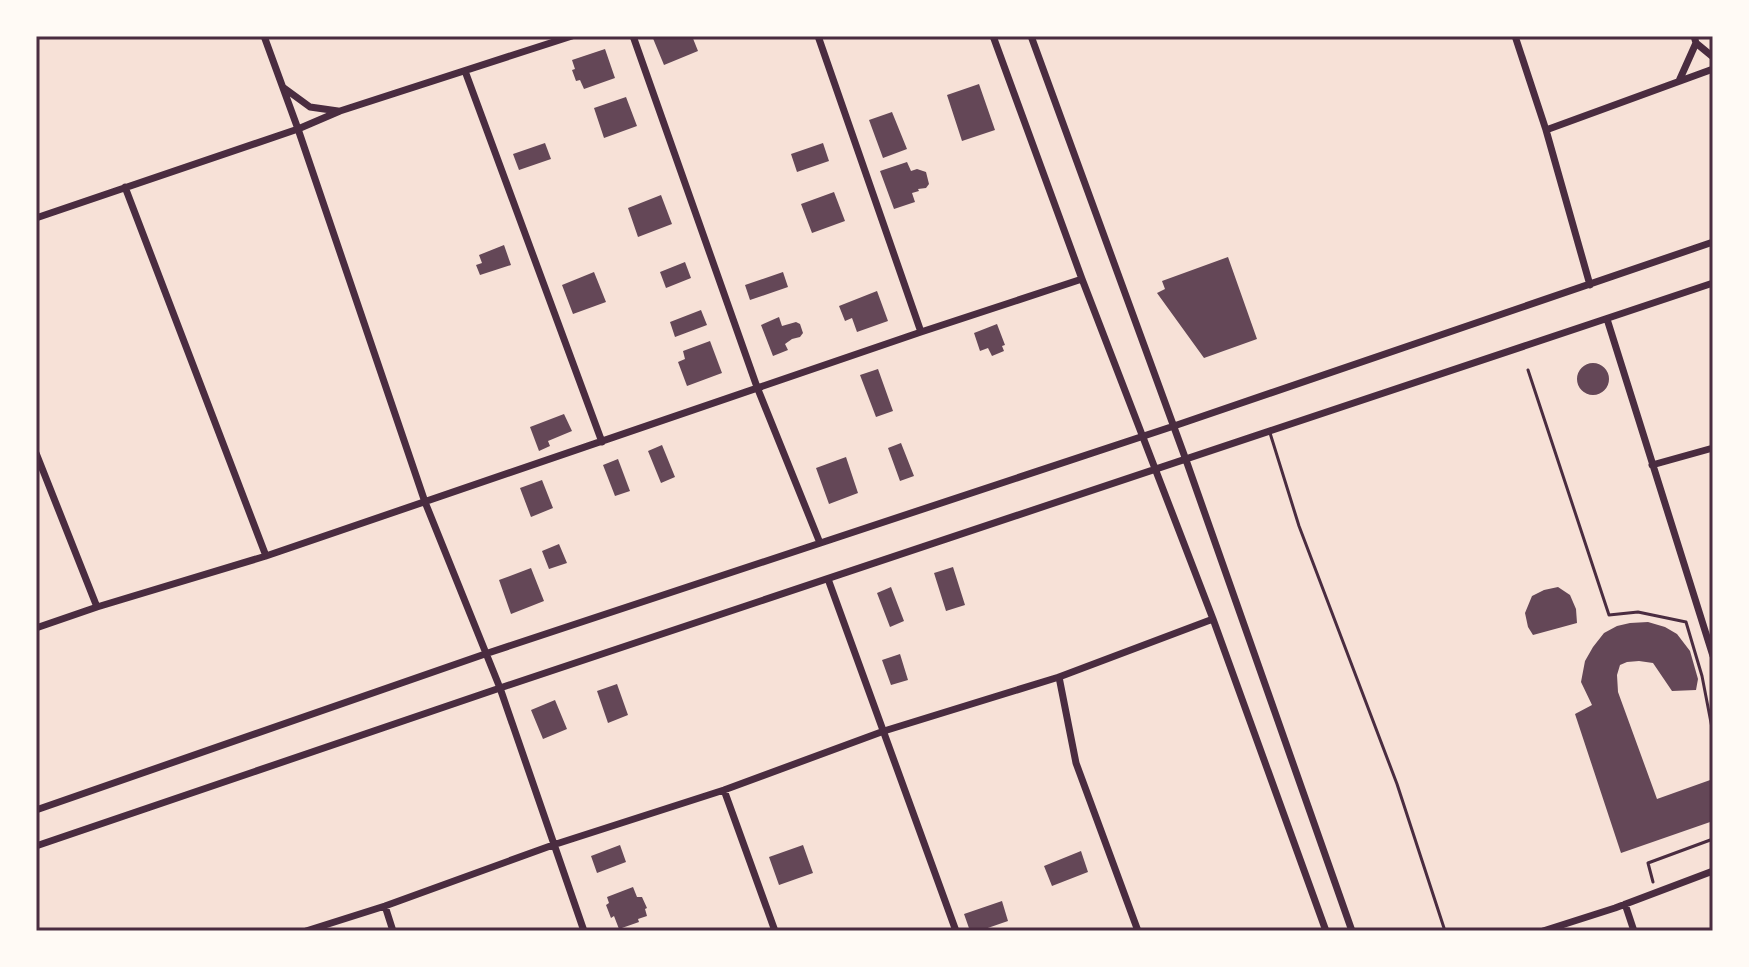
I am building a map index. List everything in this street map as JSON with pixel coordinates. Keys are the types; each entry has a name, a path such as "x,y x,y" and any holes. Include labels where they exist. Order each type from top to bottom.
{"street":[{"path":"264,36 425,502 500,688 584,931"},
{"path":"36,218 298,129 340,111 572,36"},
{"path":"633,36 757,387 820,543"},
{"path":"818,36 921,332"},
{"path":"993,36 1082,279 1213,619 1326,931"},
{"path":"1031,36 1174,426 1352,931"},
{"path":"1515,36 1546,130 1590,285"},
{"path":"1679,82 1695,39 1713,57"},
{"path":"1546,130 1713,69"},
{"path":"465,71 602,442"},
{"path":"283,87 310,107 340,111"},
{"path":"125,187 266,556"},
{"path":"36,810 485,654 1174,426 1713,242"},
{"path":"36,628 266,556 1082,279"},
{"path":"36,846 1713,283"},
{"path":"1607,319 1713,656"},
{"path":"1652,465 1713,448"},
{"path":"37,457 97,607"},
{"path":"828,579 956,931"},
{"path":"306,931 553,845 724,790 884,731 1059,677 1213,619"},
{"path":"1059,677 1076,763 1138,931"},
{"path":"724,790 775,931"},
{"path":"1543,931 1713,871"},
{"path":"1625,904 1634,931"},
{"path":"385,906 393,931"}],"lane":[{"path":"1270,432 1299,526 1397,784 1445,931"}],"path":[{"path":"1528,370 1609,615 1638,612 1686,622 1702,676 1713,733"},
{"path":"1655,893 1648,863 1713,839"}],"building":[{"path":"652,36 692,36 698,51 664,65"},
{"path":"605,49 615,78 584,89 580,80 576,81 572,60"},
{"path":"979,84 995,130 962,141 947,95"},
{"path":"626,97 637,126 604,138 594,108"},
{"path":"892,112 907,149 883,158 869,120"},
{"path":"545,143 551,159 519,170 513,154"},
{"path":"823,143 829,161 797,172 791,154"},
{"path":"907,162 911,171 926,172 929,184 912,193 915,202 894,209 880,171"},
{"path":"834,192 845,221 812,233 801,204"},
{"path":"661,195 672,224 638,237 628,208"},
{"path":"504,245 511,265 480,275 476,265 482,263 479,255"},
{"path":"1228,257 1257,339 1204,358 1157,293 1165,289 1162,281"},
{"path":"685,262 691,278 666,288 660,272"},
{"path":"594,272 606,302 573,314 562,285"},
{"path":"783,272 788,287 750,300 745,285"},
{"path":"877,291 888,321 857,332 852,318 845,321 839,306"},
{"path":"701,310 707,325 675,337 670,322"},
{"path":"779,317 782,326 796,322 800,324 803,333 785,344 788,350 773,356 761,325"},
{"path":"997,324 1005,345 1002,346 1004,351 992,356 988,348 980,351 974,333"},
{"path":"710,341 722,373 687,386 678,362 685,359 683,351"},
{"path":"1593,363 1604,368 1609,379 1604,390 1593,395 1582,390 1577,379 1582,368"},
{"path":"878,369 893,411 876,417 860,375"},
{"path":"564,414 572,431 548,441 550,446 539,451 530,427"},
{"path":"901,443 914,476 900,481 888,448"},
{"path":"662,445 675,477 661,483 648,451"},
{"path":"846,457 858,493 829,504 816,468"},
{"path":"618,459 630,491 615,496 603,465"},
{"path":"542,480 553,508 531,517 520,488"},
{"path":"559,544 567,563 549,569 542,551"},
{"path":"953,567 965,605 946,611 934,573"},
{"path":"531,568 544,601 511,614 499,580"},
{"path":"891,587 904,621 890,627 877,593"},
{"path":"1558,587 1570,595 1576,609 1577,623 1533,635 1525,613 1532,596"},
{"path":"1648,622 1677,634 1690,651 1698,679 1696,690 1672,691 1653,663 1639,661 1620,665 1618,692 1657,799 1713,779 1713,821 1621,853 1575,714 1592,705 1581,682 1585,661 1604,633 1617,626"},
{"path":"900,654 908,680 891,685 882,660"},
{"path":"617,684 628,715 608,723 597,691"},
{"path":"555,700 567,729 543,739 531,710"},
{"path":"620,845 626,862 597,873 591,856"},
{"path":"803,845 813,873 779,885 769,857"},
{"path":"1081,851 1088,872 1052,886 1044,866"},
{"path":"633,887 637,897 642,897 647,916 619,929 606,905 609,903 607,897"},
{"path":"1002,901 1008,921 970,931 964,914"}]}
